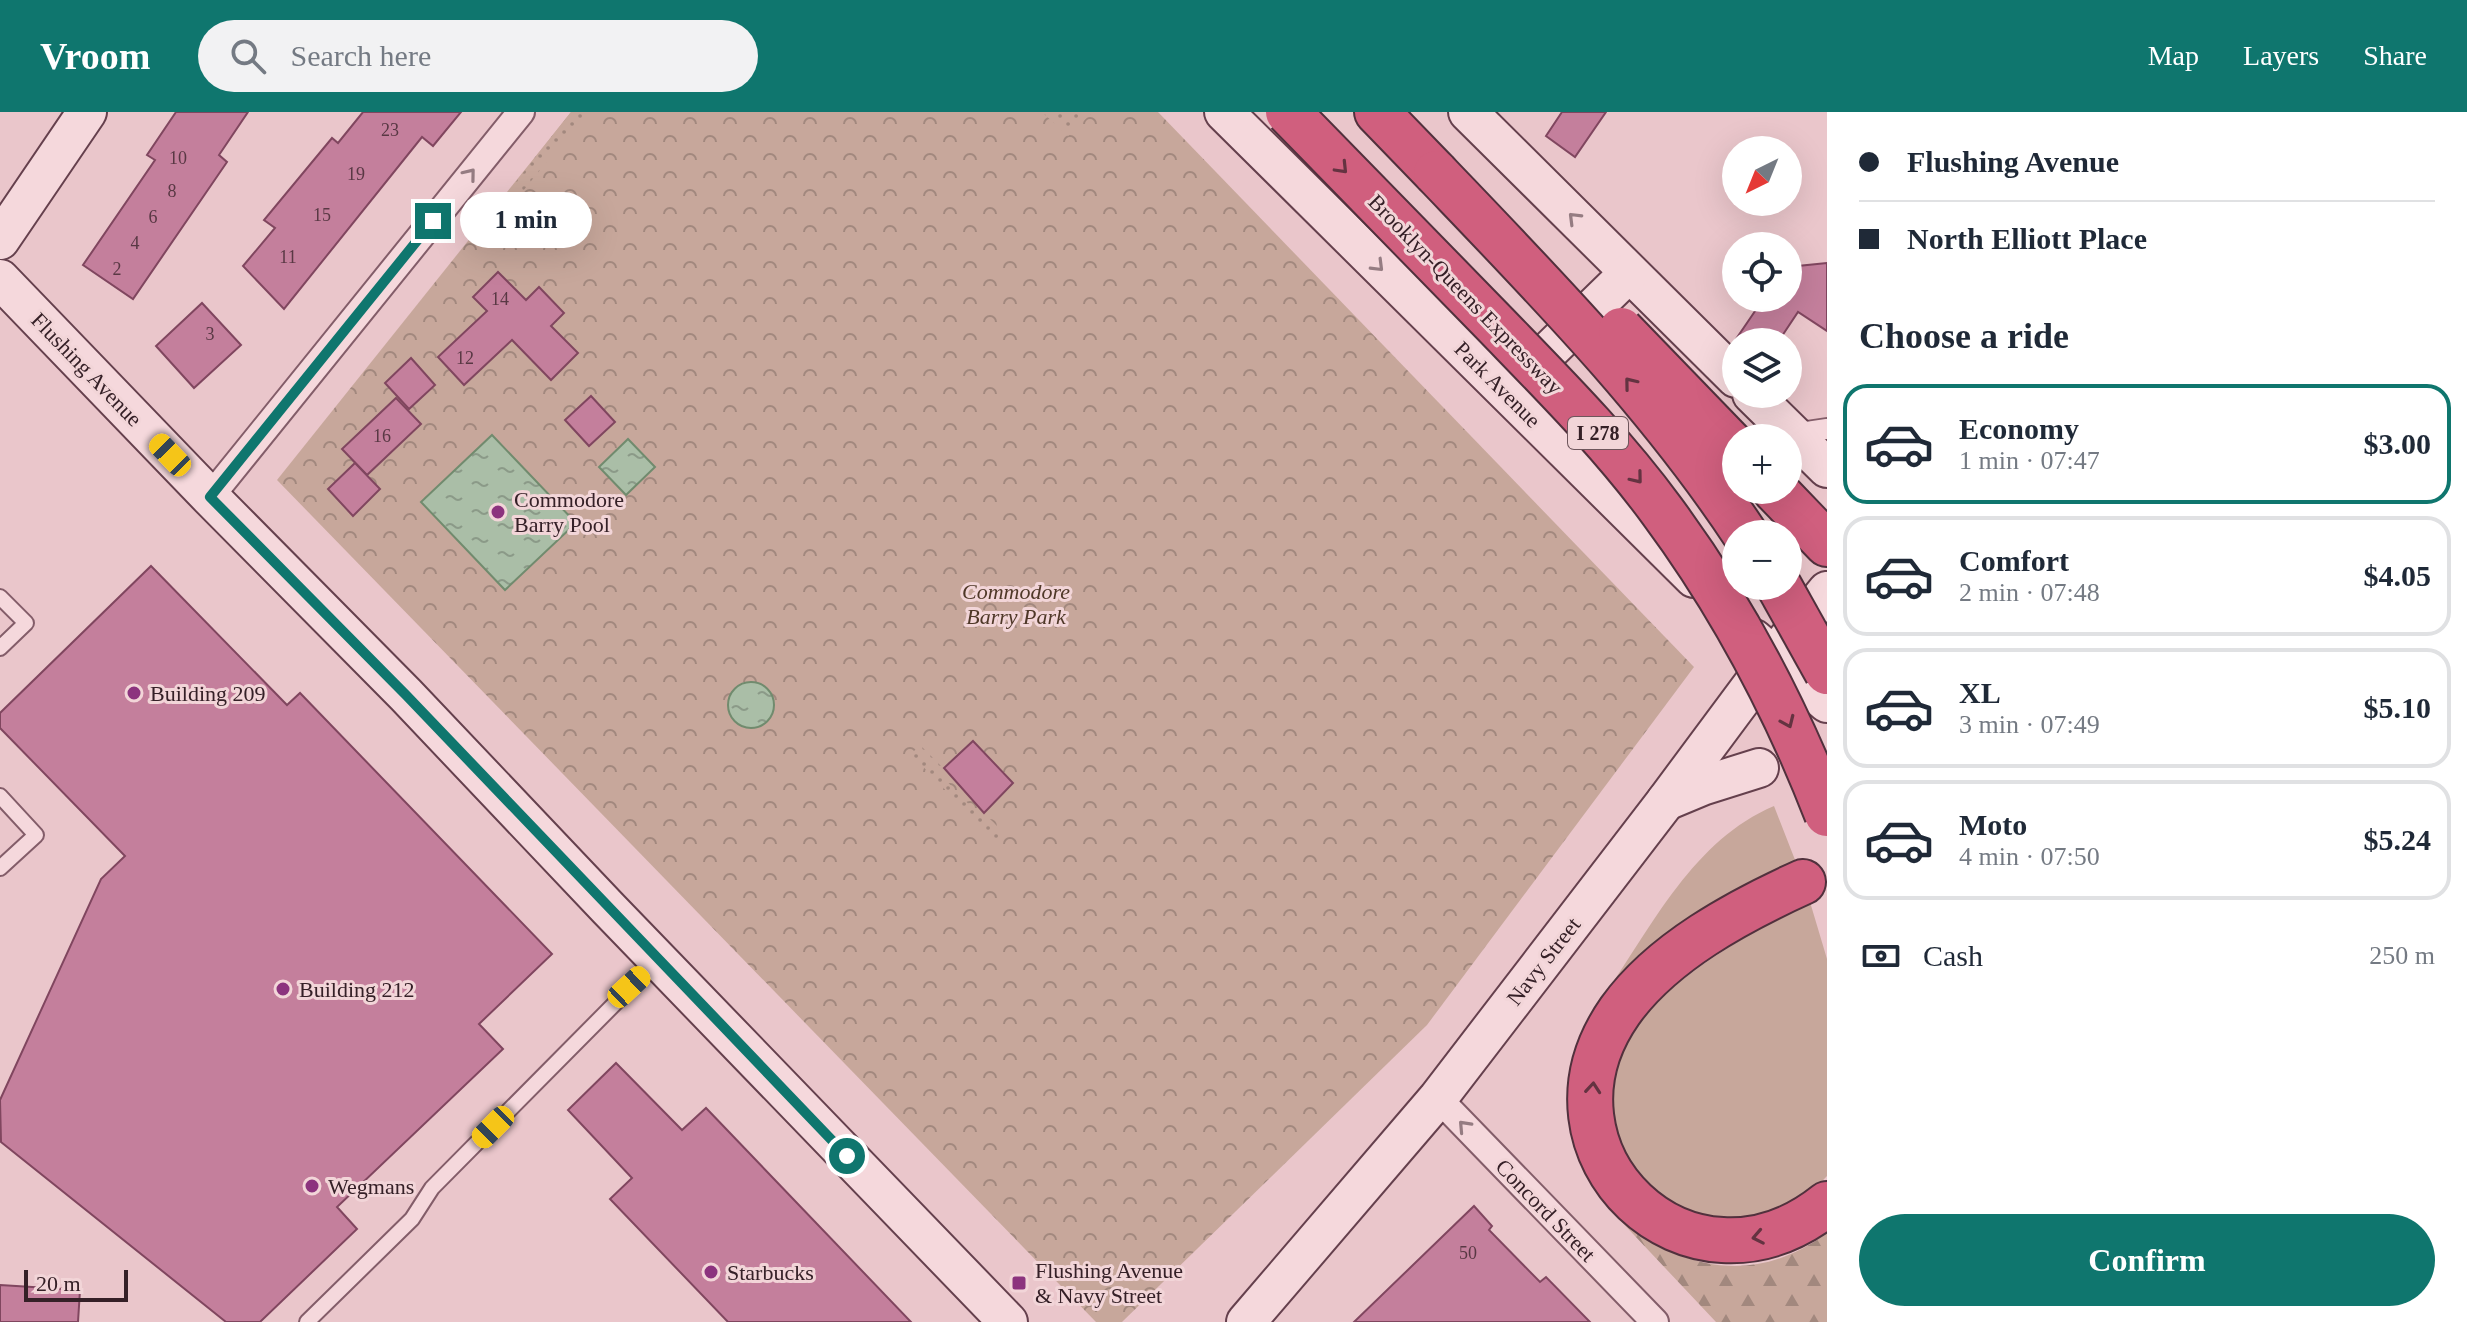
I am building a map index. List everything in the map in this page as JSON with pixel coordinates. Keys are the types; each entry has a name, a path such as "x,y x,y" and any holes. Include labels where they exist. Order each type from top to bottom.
{"highway":[{"name":"Brooklyn-Queens Expressway","path":"1288,112 1571,403 1660,508 1727,606 1759,662 1786,716 1827,814"},
{"name":"I 278","path":"1377,112 1614,363 1677,439 1735,520"},
{"path":"1436,173 1485,209 1594,302 1722,435"},
{"path":"1788,504 1827,544"},
{"path":"1787,600 1827,672"},
{"path":"1803,882 1743,911 1707,934 1637,991 1619,1012 1597,1058 1591,1113 1602,1156 1626,1194 1655,1219 1686,1234 1716,1240 1774,1234 1802,1224 1827,1204"}],"main road":[{"path":"0,240 87,112"},
{"name":"Park Avenue","path":"1224,112 1773,657 1827,703"},
{"path":"1468,112 1722,364"},
{"path":"1506,392 1629,273"},
{"name":"Flushing Avenue","path":"0,279 406,695 1008,1322"},
{"path":"1773,408 1810,432 1827,468"},
{"name":"Navy Street","path":"1246,1322 1438,1098 1773,657 1827,591"},
{"path":"1666,801 1759,768"}],"street":[{"path":"210,497 521,112"},
{"name":"Concord Street","path":"1438,1098 1655,1322"}],"lane":[{"path":"0,597 26,623 0,648"},
{"path":"0,796 36,835 0,868"},
{"path":"307,1322 412,1219 432,1188 658,959"}],"green space":[{"name":"Commodore Barry Park","path":"571,112 1158,112 1694,667 1427,1025 1122,1322 1096,1322 277,480"},
{"path":"571,112 587,112 497,223 488,217"},
{"path":"1042,112 1093,112 1068,136"},
{"path":"920,745 942,767 938,772 980,816 984,813 1007,836 998,845 911,754"},
{"path":"1774,806 1797,865 1623,975 1606,993 1659,912 1698,862 1746,821"},
{"path":"1810,902 1827,959 1827,1176 1799,1202 1785,1209 1748,1218 1709,1218 1675,1206 1647,1185 1627,1157 1615,1124 1613,1089 1620,1053 1641,1016 1678,983 1732,945"},
{"path":"1618,1218 1668,1250 1694,1260 1720,1265 1747,1266 1773,1260 1800,1250 1827,1233 1827,1322 1716,1322"}],"water":[{"name":"Commodore Barry Pool","path":"492,435 576,523 505,590 421,502"},
{"path":"628,439 655,467 626,495 599,467"},
{"path":"751,682 767,689 774,705 767,721 751,728 735,721 728,705 735,689"}],"building":[{"path":"176,112 248,112 219,155 227,162 133,299 83,265 155,160 147,155"},
{"path":"363,112 461,112 433,146 422,137 284,309 243,266 275,228 264,220 332,138 338,143"},
{"path":"1562,112 1606,112 1575,157 1546,136"},
{"path":"1827,263 1827,331 1798,312 1802,312 1802,266"},
{"path":"498,272 526,300 539,287 564,313 551,326 578,353 551,380 512,340 464,385 438,357 487,311 473,297"},
{"path":"202,303 241,345 194,388 156,346"},
{"path":"1754,312 1798,312 1787,328 1744,328"},
{"path":"411,358 435,385 409,409 385,383"},
{"path":"591,396 615,422 589,446 565,420"},
{"path":"396,398 421,424 367,475 342,449"},
{"path":"355,463 380,489 353,516 328,489"},
{"name":"Building 212","path":"151,566 287,705 300,693 552,954 479,1024 503,1049 337,1207 357,1229 260,1322 226,1322 1,1142 0,1100 101,879 125,856 0,728 0,713"},
{"path":"973,741 1013,783 984,813 944,768"},
{"path":"616,1063 682,1130 706,1108 911,1322 728,1322 610,1199 632,1178 568,1110"},
{"path":"1474,1206 1492,1226 1489,1230 1540,1282 1546,1277 1590,1322 1354,1322"},
{"path":"0,1285 80,1290 78,1322 0,1322"}],"place":[{"name":"Commodore Barry Pool","path":"498,512"},
{"name":"Building 209","path":"134,693"},
{"name":"Building 212","path":"283,989"},
{"name":"Wegmans","path":"312,1186"},
{"name":"Starbucks","path":"711,1272"},
{"name":"Flushing Avenue & Navy Street","path":"1019,1283"}],"route":[{"path":"433,221 210,497 406,695 847,1156"}]}
